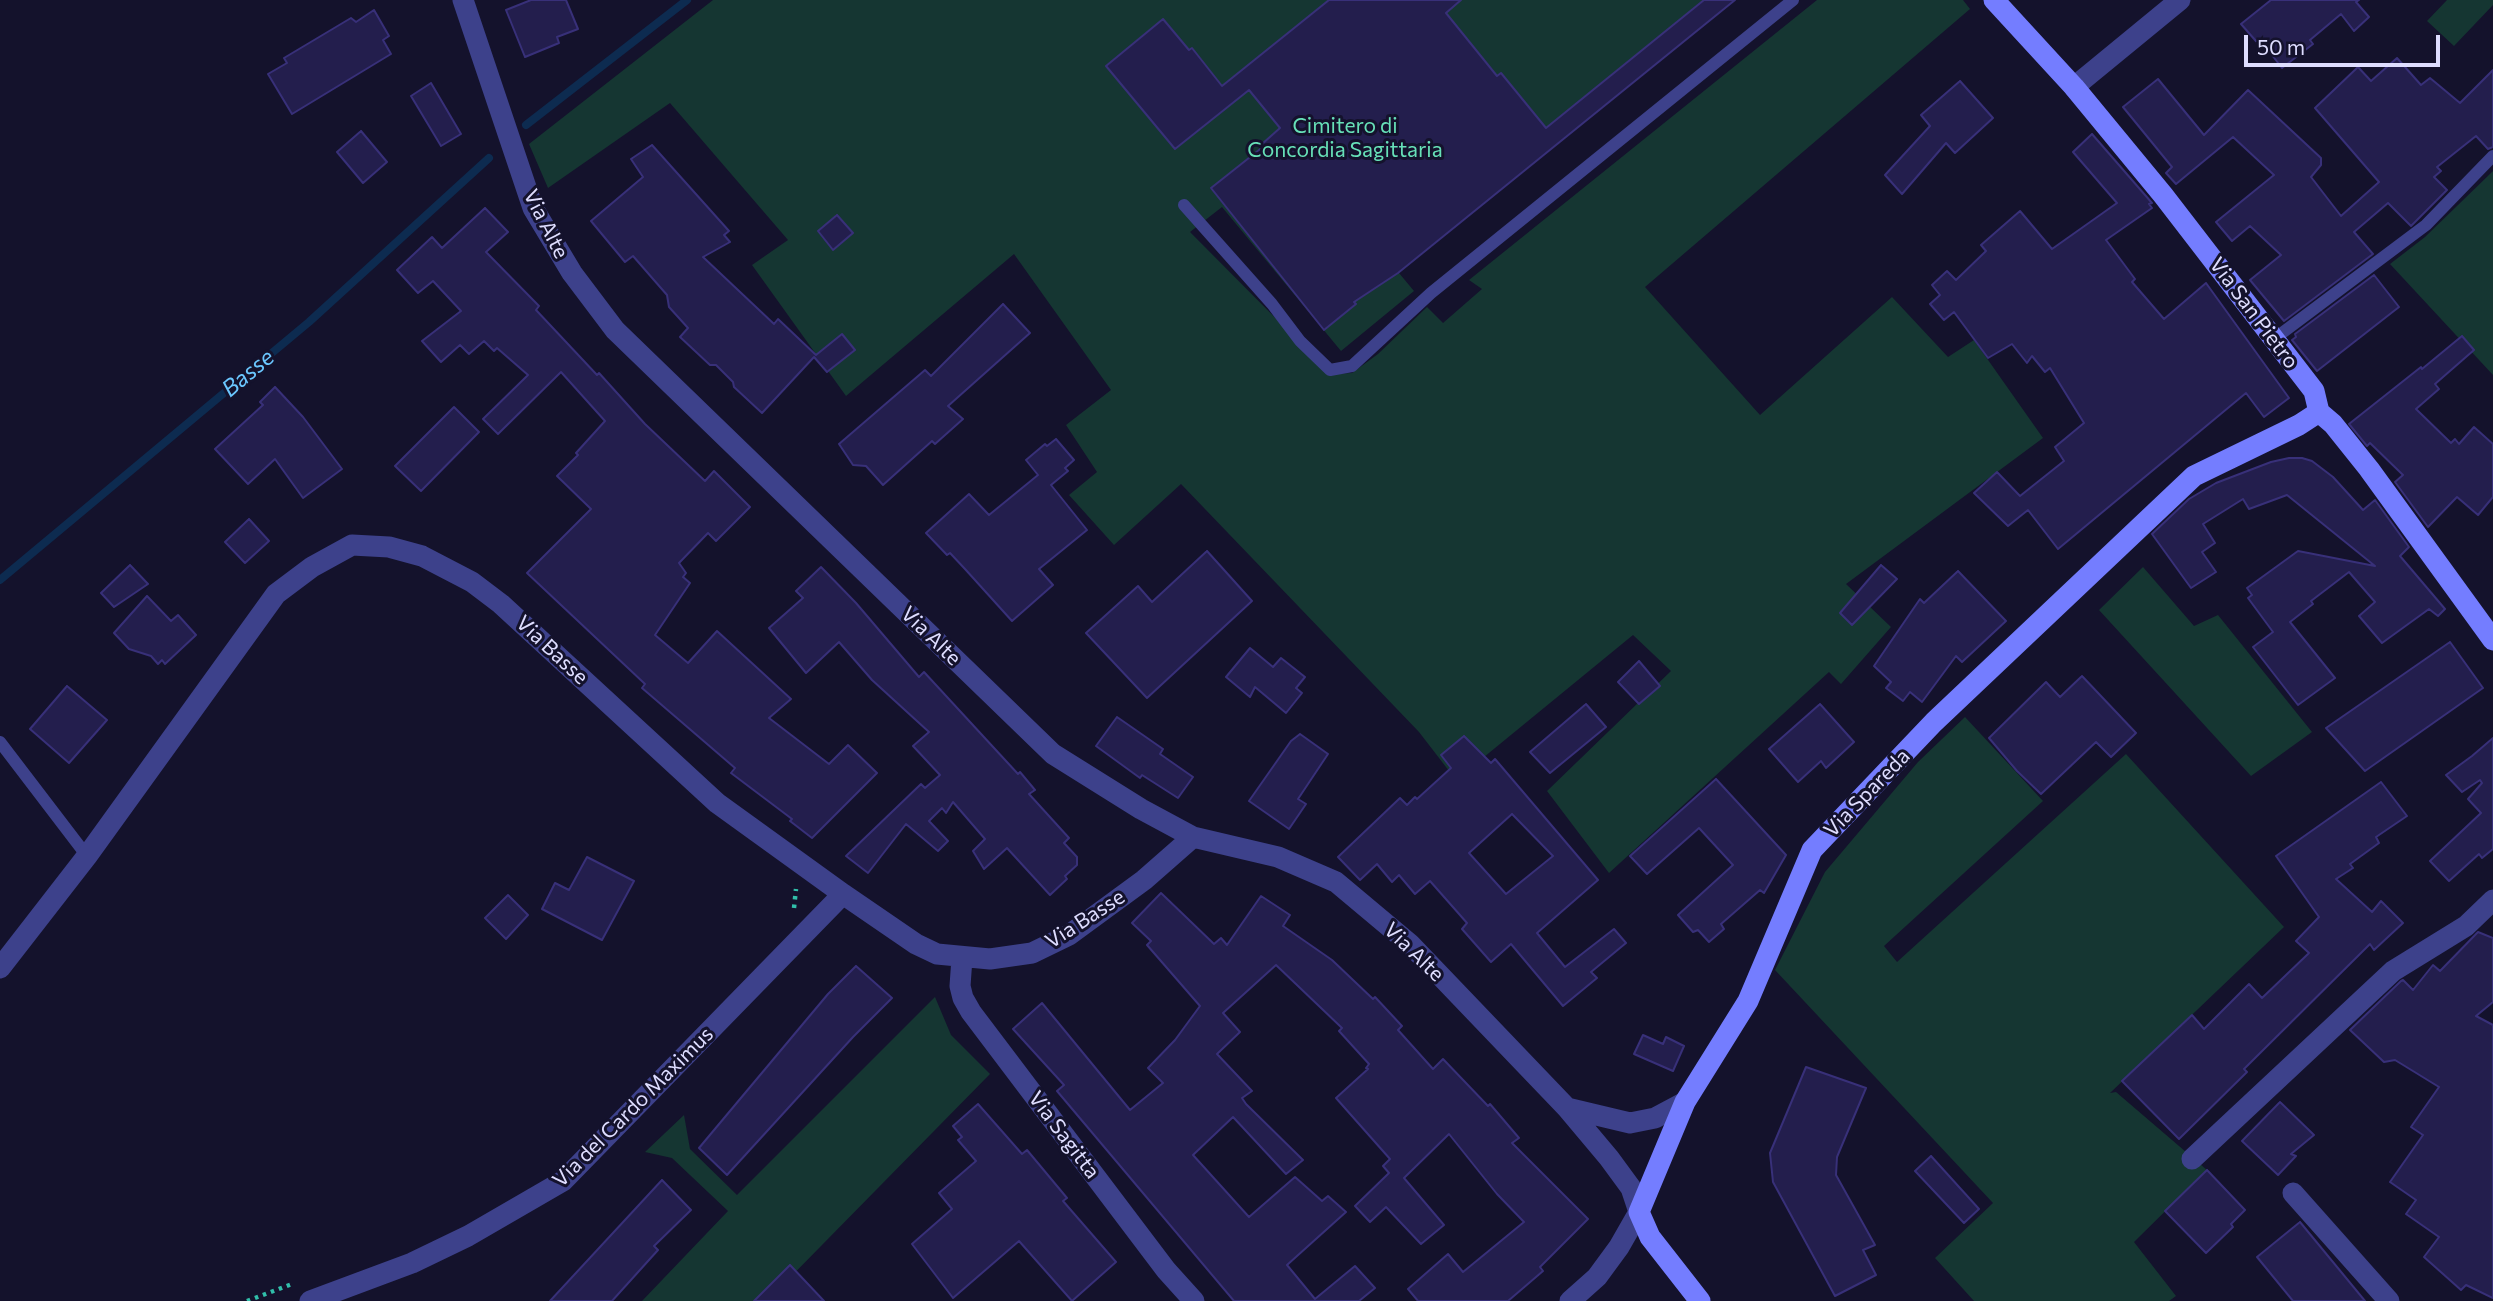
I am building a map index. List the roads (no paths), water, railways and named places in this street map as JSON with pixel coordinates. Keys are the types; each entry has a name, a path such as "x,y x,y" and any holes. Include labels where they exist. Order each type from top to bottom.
{"street":[{"name":"Via Alte","path":"463,0 533,208 572,273 615,330 1053,754 1141,809 1193,837 1278,857 1336,882 1410,944 1567,1108 1631,1188 1639,1212"},
{"name":"Via San Pietro","path":"1994,0 2074,87 2163,195 2314,391 2319,412 2333,424 2370,469 2493,640"},
{"path":"2074,87 2180,0"},
{"name":"Via Spareda","path":"1570,1301 1597,1277 1619,1247 1639,1212 1685,1101 1748,1000 1812,850 1934,722 2194,476 2299,425 2319,412"},
{"name":"Via Basse","path":"0,968 87,856 276,594 312,567 352,545 389,547 422,556 472,582 501,604 718,803 843,894 916,944 937,954 990,959 1032,953 1069,935 1143,880 1193,837"},
{"name":"Via del Cardo Maximus","path":"310,1301 412,1263 468,1236 563,1181 843,894"},
{"path":"2192,1159 2393,971 2466,926 2493,900"},
{"name":"Via Sagitta","path":"962,958 960,986 971,1012 1166,1270 1194,1301"},
{"path":"1567,1108 1630,1123 1655,1118 1685,1101"},
{"path":"2293,1193 2389,1301"},
{"path":"1639,1212 1650,1237 1700,1301"}],"lane":[{"path":"1184,205 1272,304 1300,341 1330,370 1352,366 1431,293 1793,0"},
{"path":"2274,339 2426,225 2493,156"},
{"path":"0,742 87,856"}],"waterway":[{"name":"Basse","path":"526,125 687,0"},
{"name":"Basse","path":"0,580 309,322 489,158"}],"park label":[{"name":"Cimitero di Concordia Sagittaria","path":"1345,138"}]}
